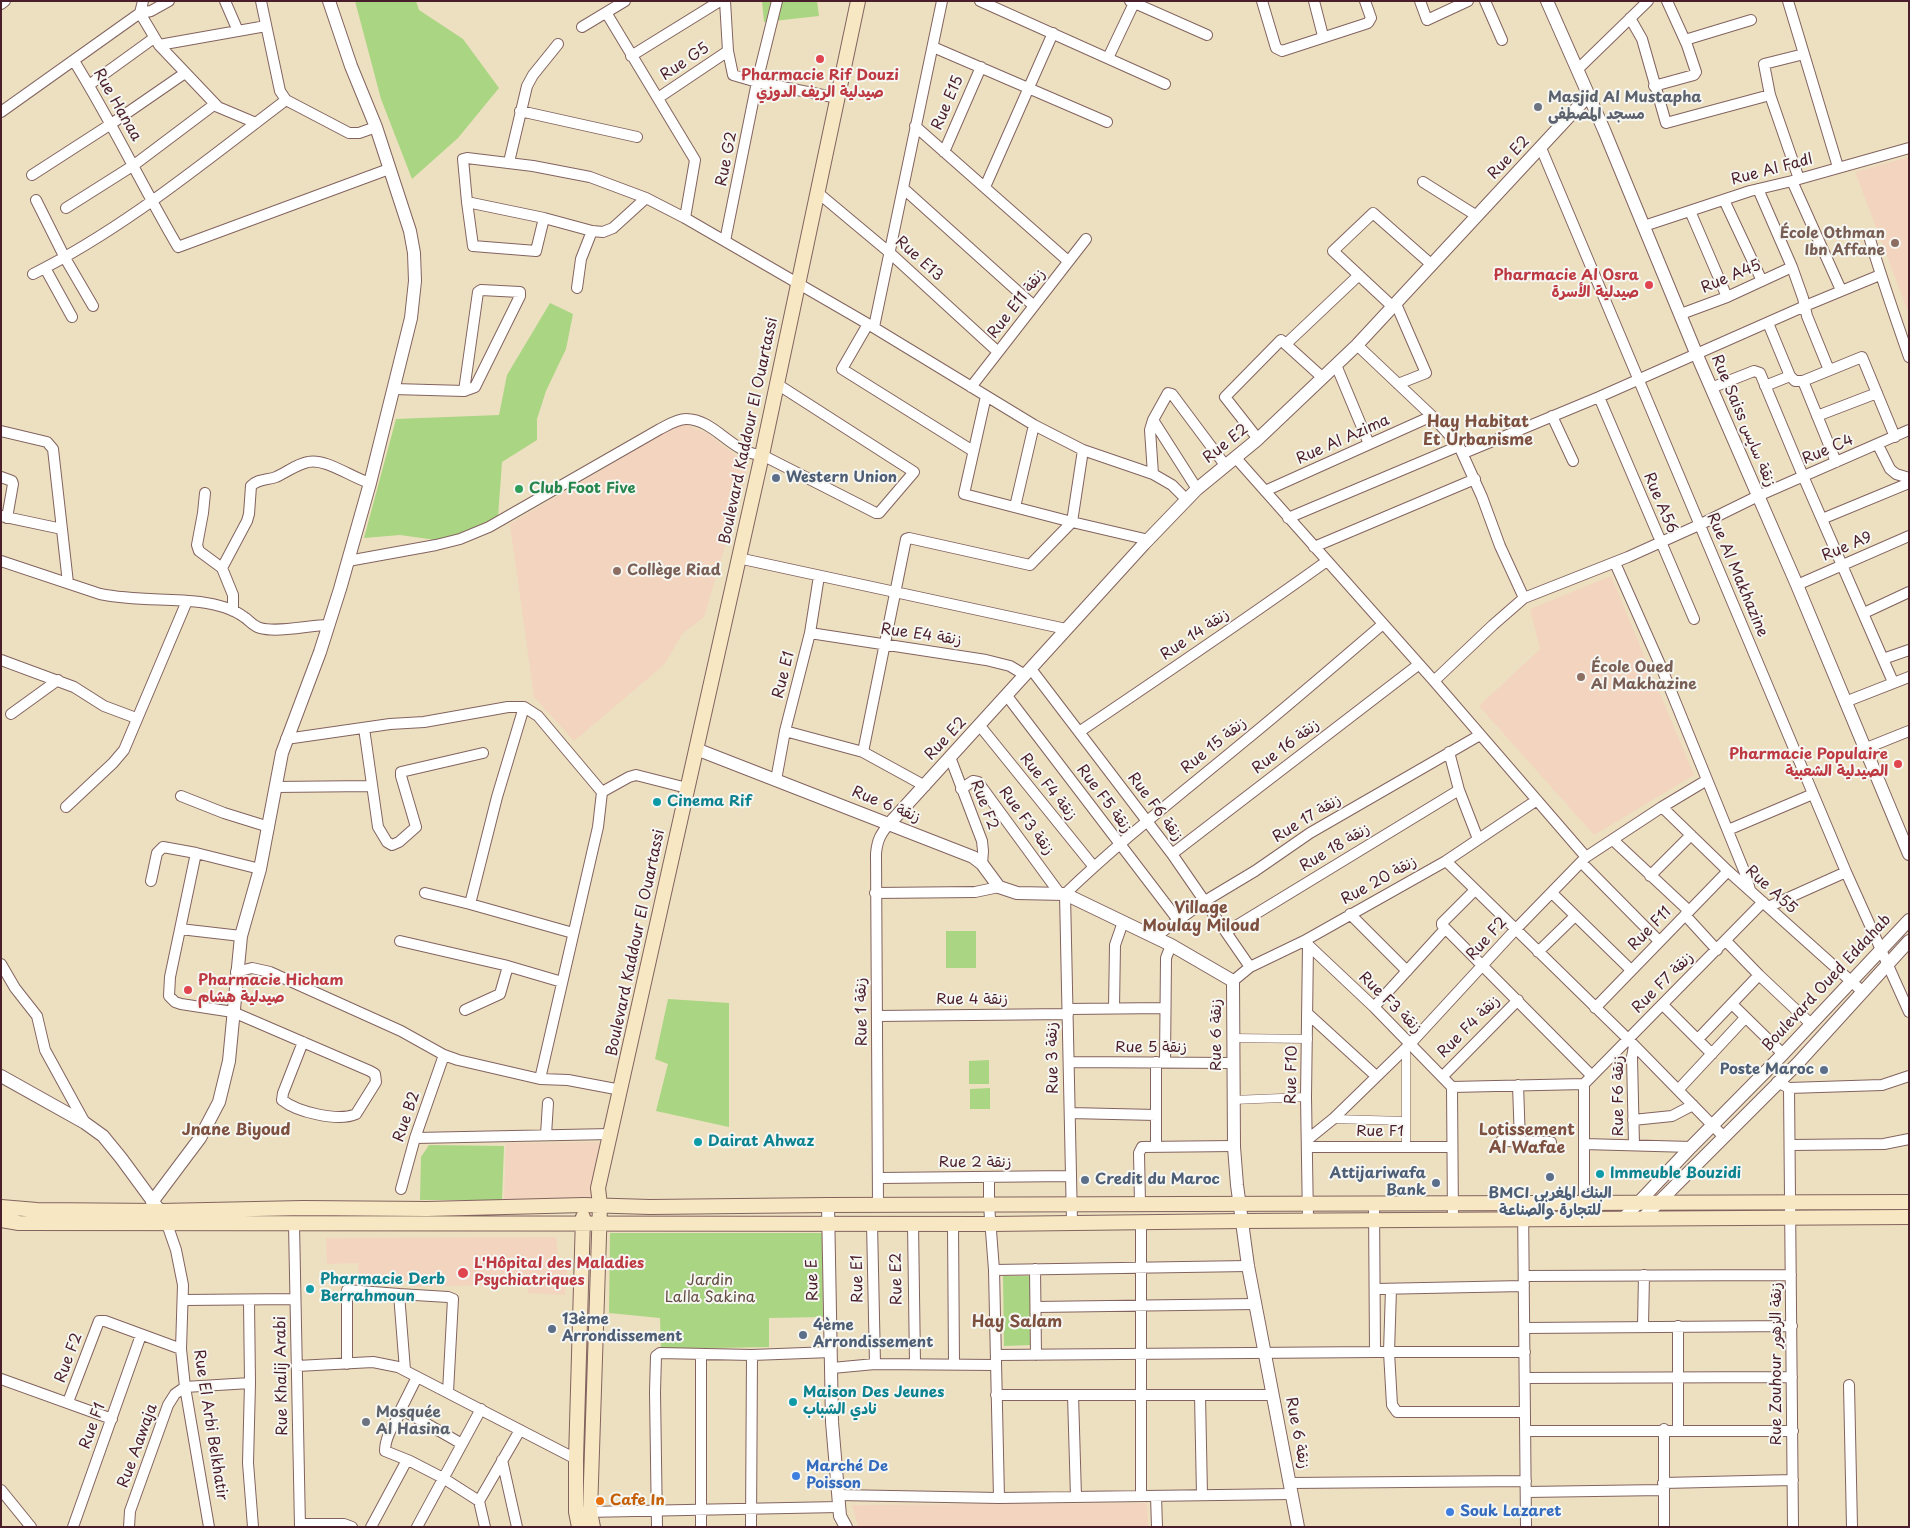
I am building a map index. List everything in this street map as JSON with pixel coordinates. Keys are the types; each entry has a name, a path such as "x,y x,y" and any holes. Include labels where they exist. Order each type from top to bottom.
{"main road":[{"name":"Boulevard Kaddour El Ouartassi","path":"598,1188 762,455 858,1"},
{"path":"593,1527 583,1512 576,1458 582,1224 584,1205 598,1188"},
{"path":"578,1527 583,1512 595,1318 600,1205 598,1188"},
{"path":"1,1207 37,1210 156,1207 427,1209 584,1205 650,1207 1241,1203 1904,1202 1904,1217 598,1225 19,1223 1,1220"},
{"path":"580,1316 595,1318"}],"street":[{"path":"1,4 5,1"},
{"path":"143,1 140,13 157,41 184,73 220,109 256,123"},
{"name":"Rue Hanaa","path":"170,1 151,11 140,13 74,61 134,165 152,202 178,247 389,169"},
{"path":"225,1 238,31"},
{"path":"261,1 280,92 286,100 349,133 359,133 376,127"},
{"path":"156,1207 200,1138 216,1109 223,1089 229,1061 236,972 241,936 260,869 286,739 329,625 370,483 411,318 415,280 410,231 376,127 351,66 329,1"},
{"path":"582,27 607,14 626,1"},
{"path":"631,56 720,1"},
{"path":"725,1 728,51 733,75 757,82 838,98"},
{"name":"Rue G2","path":"726,241 757,82 777,1"},
{"path":"942,1 890,253 871,326 842,369 973,451"},
{"path":"980,1 1166,84"},
{"path":"1262,1 1276,48 1282,51 1323,36 1368,23 1371,18 1365,1"},
{"path":"1314,1 1323,36"},
{"path":"1420,1 1427,20 1468,1"},
{"path":"1485,1 1502,40"},
{"name":"Rue Saiss زنقة سايس","path":"1547,1 1589,95 1696,354 1797,585 1909,854"},
{"path":"1577,70 1648,1"},
{"path":"1654,86 1694,75 1696,72 1685,40 1667,1"},
{"path":"1788,1 1838,168"},
{"path":"1108,58 1133,2 1207,35"},
{"path":"607,14 696,160 685,218"},
{"path":"1630,18 1642,39 1666,123 1770,95"},
{"path":"1685,40 1751,20"},
{"path":"89,85 157,41 266,26"},
{"path":"985,187 1053,33"},
{"path":"509,162 524,96 533,75 558,44"},
{"path":"933,47 1107,122"},
{"name":"Rue G5","path":"658,98 728,51"},
{"path":"1804,54 1764,64 1770,95 1796,180 1842,290"},
{"path":"1,112 74,61"},
{"name":"Rue E15","path":"944,152 980,67"},
{"path":"32,175 111,124 184,73"},
{"name":"Rue E2","path":"890,823 1066,629 1197,489 1258,439 1357,345 1589,95"},
{"path":"33,274 65,258 152,202 286,100"},
{"path":"66,208 134,165 216,104"},
{"path":"520,111 637,136"},
{"path":"915,126 1068,261"},
{"name":"Rue Al Makhazine","path":"1541,148 1846,872 1909,1012"},
{"name":"Rue Al Fadl","path":"1644,226 1758,189 1909,148"},
{"path":"544,218 536,251 474,247 472,245 467,202 464,158 509,162 590,177 646,198 726,241 1034,425 1083,450 1153,474 1172,485 1187,500"},
{"path":"1423,182 1477,216"},
{"path":"904,188 1034,306"},
{"path":"1758,189 1792,267 1807,316 1829,370"},
{"name":"Rue E13","path":"817,192 890,253 998,352"},
{"path":"467,202 544,218 592,231 608,231 646,198"},
{"path":"36,200 65,258 93,306"},
{"path":"1724,200 1762,281"},
{"path":"1690,211 1727,297"},
{"path":"1398,384 1426,373 1394,305 1333,251 1372,213 1432,265"},
{"path":"577,288 581,259 592,231"},
{"path":"1869,236 1880,275 1909,357"},
{"name":"Rue E11 زنقة","path":"971,387 1086,239"},
{"name":"Rue A45","path":"1681,314 1727,297 1792,267"},
{"path":"45,268 72,317"},
{"path":"1286,344 1359,275"},
{"path":"1288,518 1461,449 1599,397 1880,275"},
{"path":"394,389 464,391 473,389 520,296 520,292 481,290 478,292 464,391"},
{"path":"1768,323 1790,376 1794,381 1803,382 1862,357 1895,437"},
{"path":"1258,439 1225,397 1281,340 1322,378"},
{"path":"1357,345 1432,416 1461,449 1475,479 1500,546 1524,598"},
{"path":"1336,366 1370,444"},
{"path":"1711,388 1754,371 1760,373 1893,682"},
{"path":"1765,386 1790,376"},
{"path":"1803,382 1836,462"},
{"path":"348,561 436,544 460,538 489,527 676,421 684,419 699,422 710,427 745,452 762,455 878,514 914,473 777,384"},
{"path":"1153,474 1149,433 1153,420 1168,393 1172,394 1224,465"},
{"path":"1817,416 1877,393"},
{"path":"986,396 964,494 1149,540"},
{"name":"Rue A56","path":"1599,397 1694,619"},
{"name":"Rue Al Azima","path":"1265,491 1432,416"},
{"path":"1552,416 1573,461"},
{"path":"1153,420 1197,489"},
{"path":"1015,507 1034,425"},
{"name":"Rue C4","path":"1434,681 1492,625 1524,598 1615,563 1700,525 1758,496 1909,430"},
{"path":"1,431 47,442 51,445 68,583"},
{"path":"1878,445 1892,472 1909,478"},
{"path":"863,752 907,538 1029,565 1072,522 1083,450"},
{"path":"1235,457 1434,681 1536,800 1583,860 1659,941"},
{"path":"222,568 247,521 251,486 254,483 311,461 326,463 359,480 370,483"},
{"path":"1,477 13,484 4,517 62,529"},
{"path":"1314,547 1475,479"},
{"path":"1822,519 1909,482"},
{"path":"205,493 204,513 197,545 199,550 222,568 233,595 233,611"},
{"name":"Rue A9","path":"1797,585 1909,536"},
{"path":"738,558 1066,629"},
{"path":"1,561 116,597 214,604 233,611 259,628 272,629 329,625"},
{"name":"Rue 14 زنقة","path":"1079,732 1212,640 1242,622 1327,561"},
{"path":"1615,563 1662,669 1728,830 1750,890"},
{"name":"Rue E1","path":"776,780 785,731 810,633 819,576"},
{"path":"1864,613 1909,592"},
{"path":"66,807 122,754 186,601"},
{"name":"Rue 15 زنقة","path":"1063,894 1194,781 1242,744 1383,624"},
{"name":"Rue E4 زنقة","path":"810,633 1000,663 1028,672"},
{"path":"1883,658 1909,650"},
{"path":"1,660 58,680 74,687 104,706 136,718"},
{"name":"Rue 16 زنقة","path":"1172,854 1418,665"},
{"name":"Rue F6 زنقة","path":"1028,672 1079,732 1148,821 1250,967"},
{"path":"1845,702 1909,677"},
{"path":"11,714 58,680"},
{"name":"Rue F5 زنقة","path":"1007,696 1178,920"},
{"path":"286,739 390,724 424,722 508,707 524,707 538,716 602,792 598,826 540,1079"},
{"path":"470,904 497,797 524,707"},
{"name":"Rue F4 زنقة","path":"980,726 1094,867"},
{"path":"364,728 378,827 386,842 390,845 395,845 416,827 401,772 483,753"},
{"path":"785,731 863,752 925,786"},
{"path":"1864,749 1909,731"},
{"name":"Rue 17 زنقة","path":"1155,937 1205,901 1255,871 1310,833 1480,735"},
{"name":"Rue 6 زنقة","path":"696,748 973,857 982,864 999,888 1017,892 1063,894 1171,945 1233,981 1233,1100 1237,1185 1241,1203 1248,1266 1298,1527"},
{"path":"1449,752 1459,790 1478,839"},
{"name":"Rue F2","path":"950,757 982,841 984,851 982,864"},
{"path":"602,792 636,775 687,788"},
{"name":"Rue F2","path":"1308,1144 1408,1046 1515,930 1583,860 1662,807 1707,780"},
{"name":"Rue F3 زنقة","path":"962,789 973,781 978,782 1063,894"},
{"path":"276,786 371,786"},
{"name":"Rue 18 زنقة","path":"1226,932 1459,790"},
{"path":"1728,830 1814,794"},
{"path":"181,796 268,828"},
{"name":"Rue 20 زنقة","path":"1233,981 1250,967 1306,943 1350,914 1446,861 1536,800"},
{"name":"Rue A55","path":"1662,807 1728,871 1863,992"},
{"name":"Rue 1 زنقة","path":"878,1205 875,894 877,842 881,833 890,823"},
{"path":"1650,876 1691,836"},
{"path":"1613,840 1687,912 1717,950"},
{"path":"151,881 157,853 160,849 169,847 260,869"},
{"path":"196,853 170,977 169,996 175,1002 181,1004 233,1012 303,1042 375,1074 374,1086 356,1114 351,1117 317,1114 282,1100 303,1042"},
{"path":"1446,861 1632,1043 1723,1136"},
{"name":"Rue F11","path":"1595,1008 1728,871"},
{"path":"1766,905 1846,872"},
{"path":"875,894 975,892 999,888"},
{"path":"1475,890 1442,923 1592,1076"},
{"path":"425,893 573,933"},
{"path":"1552,893 1631,970"},
{"name":"Rue 3 زنقة","path":"1063,894 1068,1011 1072,1222"},
{"name":"Rue F7 زنقة","path":"1584,1084 1632,1043 1663,1005 1726,941 1766,905"},
{"path":"1350,914 1407,972"},
{"path":"1538,952 1575,916"},
{"name":"Boulevard Oued Eddahab","path":"1623,1219 1712,1125 1783,1054 1909,920"},
{"path":"1114,1008 1115,945 1123,922"},
{"path":"180,929 241,936"},
{"path":"1374,1007 1446,929"},
{"path":"400,941 508,966 562,982"},
{"path":"1726,941 1811,1024"},
{"name":"Boulevard Oued Eddahab","path":"1642,1219 1798,1063 1909,941"},
{"name":"Rue F3 زنقة","path":"1306,943 1374,1007 1408,1046 1443,1076 1452,1087"},
{"name":"Rue F10","path":"1306,943 1308,1220"},
{"path":"1156,1146 1156,1115 1165,1008 1166,958 1171,945"},
{"path":"1,964 15,988 37,1016 45,1050 85,1123"},
{"path":"465,1010 500,994 508,966"},
{"path":"236,972 252,968 270,972 413,1036 444,1055 470,1064 540,1079 568,1080 620,1090"},
{"path":"1698,1040 1759,975"},
{"name":"Rue F4 زنقة","path":"1443,1076 1518,1000"},
{"path":"1732,1004 1783,1054"},
{"path":"1663,1005 1712,1054"},
{"name":"Rue 4 زنقة","path":"877,1016 1165,1008"},
{"path":"1306,1013 1376,1076"},
{"path":"1678,1090 1745,1018"},
{"path":"1233,1038 1308,1039"},
{"name":"Rue F6 زنقة","path":"1632,1043 1634,1145"},
{"path":"1406,1147 1405,1121 1408,1046"},
{"name":"Rue B2","path":"401,1189 415,1138 444,1055"},
{"name":"Rue 5 زنقة","path":"1069,1062 1233,1063"},
{"name":"Rue El Arbi Belkhatir","path":"1,1076 85,1123 109,1143 167,1224 180,1267 184,1300 181,1349 185,1387 209,1527"},
{"path":"1777,1082 1789,1088 1882,1085 1909,1076"},
{"path":"1453,1220 1452,1087 1584,1084 1584,1202"},
{"path":"1518,1085 1520,1142"},
{"name":"Rue Zouhour زنقة الزهور","path":"1789,1088 1793,1527"},
{"path":"1233,1100 1306,1097"},
{"path":"546,1136 548,1103"},
{"path":"1633,1120 1672,1116 1693,1105"},
{"path":"1070,1113 1156,1115"},
{"path":"1333,1118 1405,1121"},
{"path":"415,1138 611,1134"},
{"path":"1791,1145 1884,1144 1909,1139"},
{"path":"1500,1141 1551,1142"},
{"name":"Rue F1","path":"1308,1144 1452,1147"},
{"path":"1584,1144 1691,1147"},
{"path":"1140,1204 1140,1151 1142,1147 1234,1146"},
{"name":"Rue 2 زنقة","path":"879,1178 1071,1176"},
{"path":"989,1178 988,1205 994,1270 999,1498"},
{"path":"1523,1203 1526,1527"},
{"path":"1374,1204 1375,1352"},
{"name":"Rue E","path":"828,1205 832,1422 840,1514"},
{"path":"1141,1221 1141,1496"},
{"name":"Rue E1","path":"872,1223 875,1364"},
{"name":"Rue E2","path":"912,1223 915,1364"},
{"name":"Rue Khalij Arabi","path":"294,1224 300,1526"},
{"path":"953,1224 954,1364"},
{"path":"994,1270 1248,1266"},
{"path":"1035,1269 1036,1355"},
{"path":"1375,1289 1644,1275 1792,1275"},
{"path":"1643,1326 1644,1275"},
{"path":"1391,1289 1389,1352 1392,1405 1396,1412 1525,1412"},
{"path":"347,1364 347,1290 448,1297 453,1299 448,1392"},
{"path":"400,1294 405,1370"},
{"path":"184,1300 295,1299"},
{"path":"249,1300 250,1383 248,1463 253,1527"},
{"path":"1036,1307 1256,1304"},
{"name":"Rue F2","path":"68,1402 99,1321 104,1321 181,1349"},
{"path":"1678,1326 1678,1430"},
{"path":"1524,1328 1792,1326"},
{"name":"Rue F1","path":"73,1527 141,1335"},
{"path":"657,1527 655,1359 660,1353 752,1355 831,1352"},
{"path":"832,1368 875,1364 954,1364 1036,1355 1525,1352"},
{"path":"701,1355 701,1527"},
{"path":"750,1527 752,1355"},
{"path":"297,1366 387,1364 405,1370 576,1458"},
{"path":"417,1376 389,1434 385,1444 385,1451 443,1478 479,1501"},
{"path":"1525,1378 1792,1377"},
{"path":"1,1379 112,1419"},
{"path":"185,1387 250,1383"},
{"path":"1849,1385 1852,1527"},
{"name":"Rue Aawaja","path":"129,1527 130,1511 168,1405 175,1394 185,1387"},
{"path":"996,1395 1273,1395"},
{"path":"1073,1395 1076,1497"},
{"path":"1200,1395 1202,1495"},
{"path":"417,1527 481,1409"},
{"path":"402,1410 462,1444"},
{"path":"1664,1429 1664,1527"},
{"path":"484,1527 479,1501 520,1430"},
{"path":"1525,1431 1793,1430"},
{"path":"371,1527 407,1460"},
{"path":"502,1460 517,1527"},
{"path":"1526,1492 1793,1480"},
{"path":"583,1512 750,1510 840,1514 999,1498 1202,1495 1291,1489 1526,1481"},
{"path":"1,1490 31,1527"},
{"path":"1156,1496 1157,1527"},
{"path":"300,1526 347,1526"}],"shaded area":[{"name":"École Othman Ibn Affane","path":"1909,157 1909,314 1855,172"},
{"name":"Collège Riad","path":"681,423 707,433 749,466 704,617 682,634 664,665 574,741 534,697 510,524"},
{"name":"École Oued Al Makhazine","path":"1611,576 1694,775 1594,835 1479,706 1540,649 1530,609"},
{"path":"602,1142 593,1199 504,1199 506,1143"},
{"name":"L'Hôpital des Maladies Psychiatriques","path":"556,1237 558,1259 568,1260 565,1295 528,1293 528,1284 412,1287 411,1281 359,1281 358,1263 327,1264 326,1238"},
{"path":"1147,1503 1148,1527 858,1527 852,1505"}],"green space":[{"path":"355,1 416,1 419,10 463,39 499,88 458,138 412,179 381,99"},
{"path":"762,1 817,1 819,16 764,22"},
{"path":"550,303 573,314 566,349 546,391 537,419 537,440 502,462 498,517 480,530 443,541 400,535 364,538 396,419 499,415 507,375"},
{"path":"946,931 976,931 976,968 946,968"},
{"path":"668,999 729,1003 729,1127 656,1111 668,1064 655,1059"},
{"path":"989,1060 989,1084 969,1084 969,1061"},
{"path":"990,1088 990,1109 970,1109 970,1089"},
{"path":"429,1145 504,1146 502,1200 420,1200 421,1157"},
{"name":"Jardin Lalla Sakina","path":"610,1233 822,1233 823,1317 769,1318 769,1347 661,1349 660,1318 609,1313"},
{"path":"1003,1276 1032,1276 1033,1345 1004,1346"}],"place":[{"name":"Pharmacie Rif Douzi صيدلية الريف الدوزي","path":"820,59"},
{"name":"Masjid Al Mustapha مسجد المصطفى","path":"1538,107"},
{"name":"École Othman Ibn Affane","path":"1895,243"},
{"name":"Pharmacie Al Osra صيدلية الأسرة","path":"1649,285"},
{"name":"Western Union","path":"776,478"},
{"name":"Club Foot Five","path":"519,489"},
{"name":"Collège Riad","path":"617,571"},
{"name":"École Oued Al Makhazine","path":"1581,677"},
{"name":"Pharmacie Populaire الصيدلية الشعبية","path":"1898,764"},
{"name":"Cinema Rif","path":"657,802"},
{"name":"Pharmacie Hicham صيدلية هشام","path":"188,990"},
{"name":"Poste Maroc","path":"1824,1070"},
{"name":"Dairat Ahwaz","path":"698,1142"},
{"name":"Immeuble Bouzidi","path":"1600,1174"},
{"name":"BMCI البنك المغربي للتجارة والصناعة","path":"1550,1177"},
{"name":"Credit du Maroc","path":"1085,1180"},
{"name":"Attijariwafa Bank","path":"1436,1183"},
{"name":"L'Hôpital des Maladies Psychiatriques","path":"463,1273"},
{"name":"Pharmacie Derb Berrahmoun","path":"310,1289"},
{"name":"13ème Arrondissement","path":"552,1329"},
{"name":"4ème Arrondissement","path":"803,1335"},
{"name":"Maison Des Jeunes نادي الشباب","path":"793,1402"},
{"name":"Mosquée Al Hasina","path":"366,1422"},
{"name":"Marché De Poisson","path":"796,1476"},
{"name":"Cafe In","path":"600,1501"},
{"name":"Souk Lazaret","path":"1450,1512"}],"district":[{"name":"Hay Habitat Et Urbanisme","path":"1478,432"},
{"name":"Village Moulay Miloud","path":"1201,918"},
{"name":"Jnane Biyoud","path":"236,1131"},
{"name":"Lotissement Al Wafae","path":"1527,1140"},
{"name":"Hay Salam","path":"1017,1323"}]}
